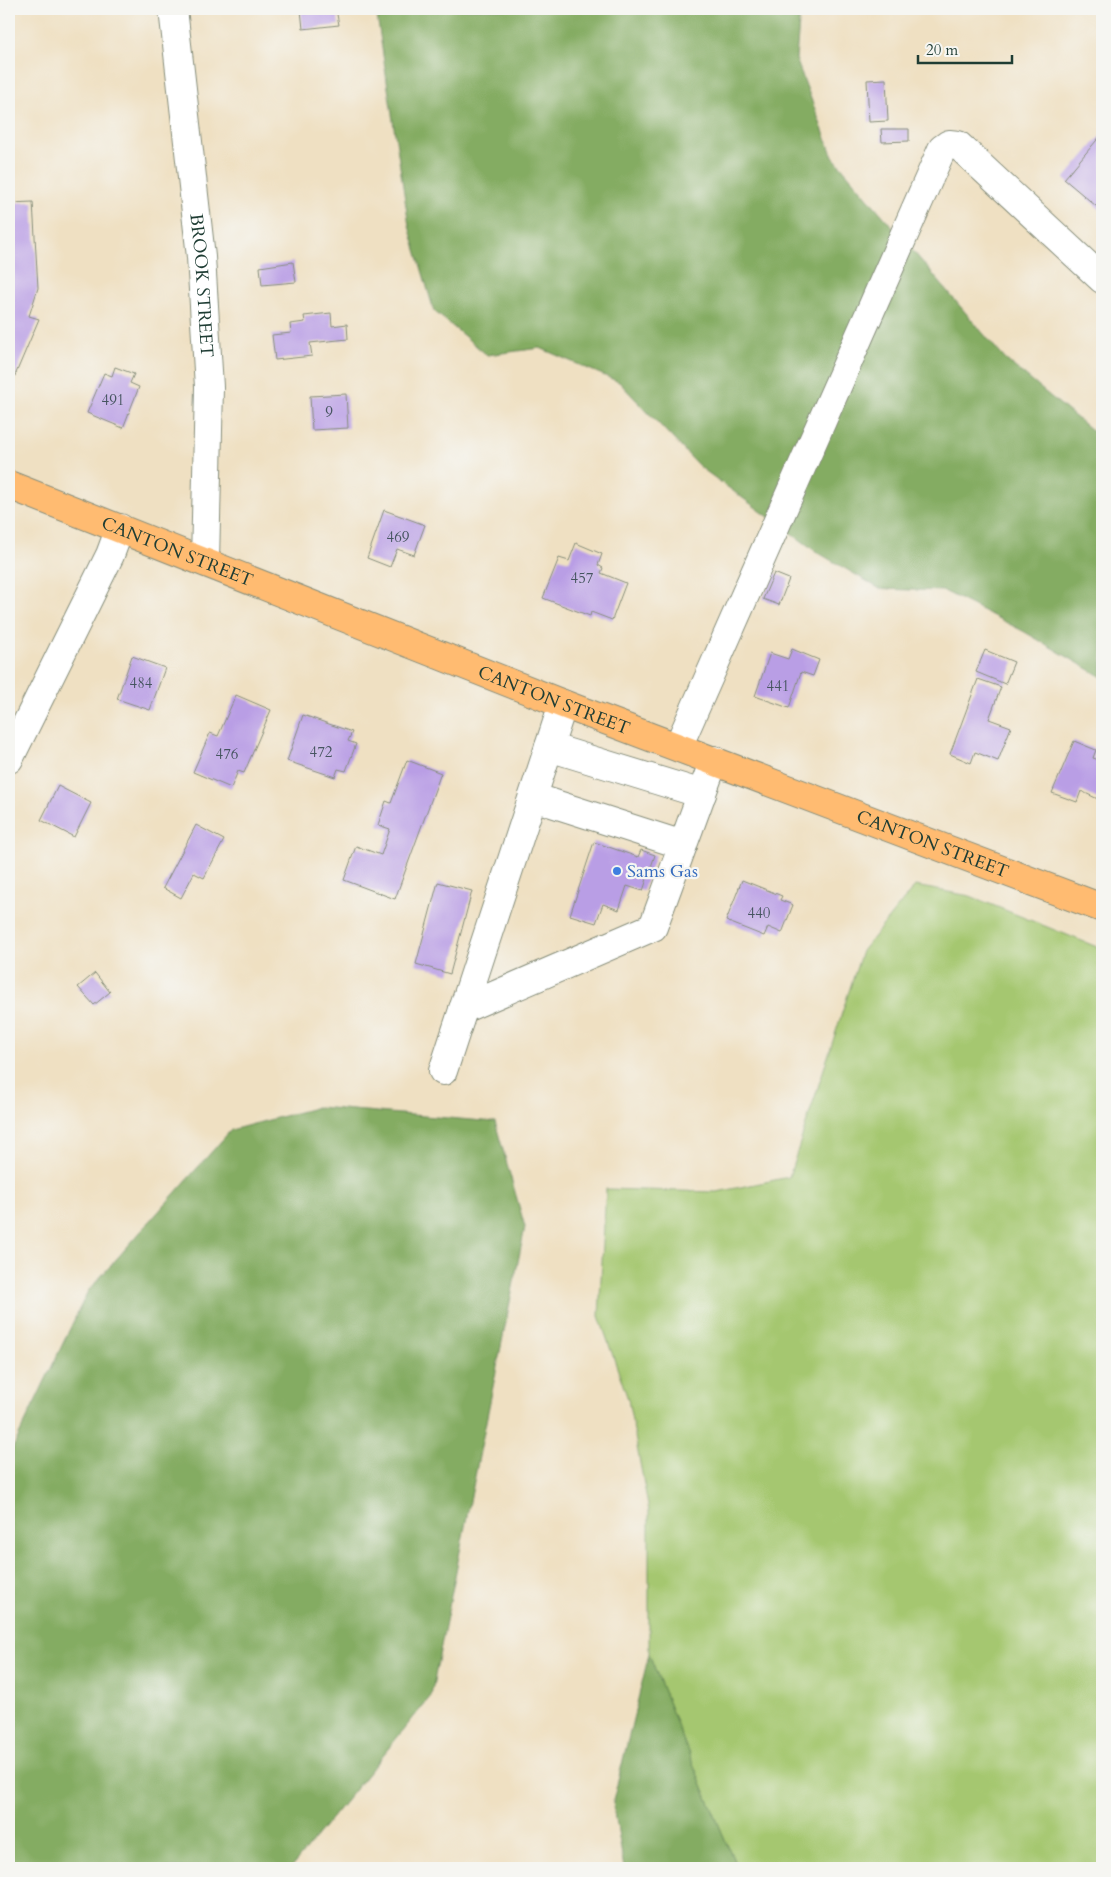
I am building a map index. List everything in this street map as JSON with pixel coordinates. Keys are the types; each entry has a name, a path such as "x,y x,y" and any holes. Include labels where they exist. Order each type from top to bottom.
{"main road":[{"name":"CANTON STREET","path":"9,485 563,704 1102,908"}],"street":[{"name":"BROOK STREET","path":"174,9 201,257 209,387 205,562"},
{"path":"678,747 942,150 949,144 958,145 1102,279"},
{"path":"9,759 110,554 120,528"},
{"path":"443,1070 563,704"},
{"path":"549,747 702,794"},
{"path":"463,1009 653,927 714,760"},
{"path":"533,797 683,845"}],"green space":[{"path":"376,9 800,9 796,59 833,157 1005,359 1102,439 1102,677 1023,631 944,591 880,589 817,552 700,467 619,382 540,348 487,355 434,311 409,226"},
{"path":"915,886 970,896 1102,949 1102,1868 737,1868 649,1654 649,1511 628,1399 599,1316 606,1189 717,1192 789,1177 862,951"},
{"path":"318,1107 495,1122 525,1227 431,1696 291,1868 9,1868 9,1456 88,1291 231,1130"},
{"path":"649,1654 737,1868 624,1868 613,1801"}],"building":[{"path":"291,9 336,9 339,25 303,29 301,10 291,12"},
{"path":"886,79 888,121 869,122 867,80"},
{"path":"881,129 909,129 909,141 882,142"},
{"path":"1102,134 1102,211 1064,179"},
{"path":"33,202 38,288 29,316 39,319 11,385 9,384 9,203"},
{"path":"293,262 296,282 262,285 260,267"},
{"path":"331,313 332,326 347,324 348,339 310,343 312,356 275,360 272,335 291,333 290,324 305,322 304,316"},
{"path":"115,367 134,374 130,383 139,387 123,428 87,413 104,373 112,376"},
{"path":"346,394 348,428 312,430 310,396"},
{"path":"384,510 425,525 414,555 397,549 390,567 367,558"},
{"path":"576,543 602,554 598,565 603,568 601,573 626,583 612,620 591,612 590,616 543,598 559,558 569,561"},
{"path":"774,573 789,579 779,605 763,599"},
{"path":"792,649 819,660 813,676 801,672 789,708 755,696 770,653 788,659"},
{"path":"985,650 1014,662 1005,684 976,672"},
{"path":"132,656 165,668 150,710 117,699"},
{"path":"978,679 1001,687 989,719 1011,727 998,761 975,752 971,763 950,754"},
{"path":"236,695 271,710 244,773 238,771 231,788 193,772 210,733 218,736"},
{"path":"303,715 352,732 348,741 356,744 346,771 338,769 335,777 287,761"},
{"path":"1074,741 1096,750 1093,758 1102,761 1102,801 1081,791 1077,802 1052,793"},
{"path":"407,760 441,773 395,899 344,880 356,846 381,855 390,829 378,825 386,801 391,803"},
{"path":"58,786 91,803 74,837 41,820"},
{"path":"196,825 224,840 204,878 194,873 181,898 163,888"},
{"name":"Sams Gas","path":"594,842 638,857 641,850 655,855 643,891 627,886 619,910 603,904 596,923 570,915"},
{"path":"742,880 782,896 780,900 793,905 782,933 768,927 764,936 726,921"},
{"path":"438,882 472,891 450,974 416,964"},
{"path":"95,973 110,992 94,1005 78,987"}],"place":[{"name":"Sams Gas","path":"617,871"}]}
